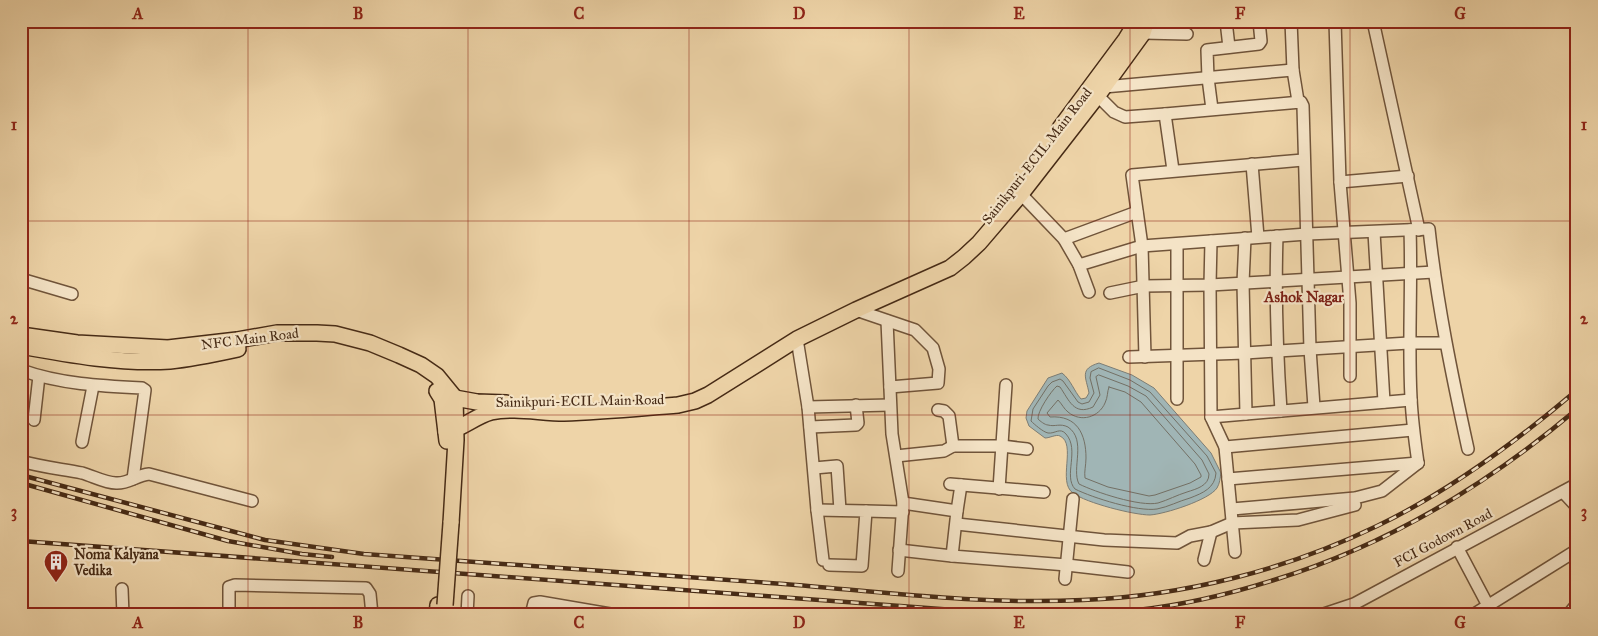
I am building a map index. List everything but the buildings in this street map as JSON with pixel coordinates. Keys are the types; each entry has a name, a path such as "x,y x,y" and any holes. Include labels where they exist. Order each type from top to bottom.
{"main road":[{"name":"Sainikpuri-ECIL Main Road","path":"451,431 490,412 507,410 563,413 678,405 695,401 708,395 797,339 950,268 979,243 1021,194 1142,25"},
{"name":"Sainikpuri-ECIL Main Road","path":"448,399 477,402 563,404 668,400 688,395 794,330 852,303 933,270 946,262 982,227 1097,90"},
{"name":"NFC Main Road","path":"21,335 77,343 168,348 277,333 335,334 370,343 421,365 437,376 448,399"},
{"name":"NFC Main Road","path":"21,346 73,355 144,361 179,359 290,340 318,341 367,352 397,362 429,381 448,399"},
{"path":"441,610 448,523 451,431 448,399"}],"street":[{"path":"1226,21 1228,47"},
{"path":"1212,109 1207,50 1259,44 1261,41 1259,21"},
{"path":"1291,21 1293,70 1298,101 1303,106 1303,160 1314,407"},
{"path":"1335,21 1340,182 1350,303 1350,376"},
{"path":"1373,21 1408,176 1415,230 1409,343 1411,400 1418,463"},
{"path":"1142,25 1187,34"},
{"path":"1097,90 1293,70"},
{"path":"1097,90 1114,112 1125,116 1166,114 1298,101"},
{"path":"1166,114 1174,170"},
{"path":"1145,356 1142,246 1132,175 1303,160"},
{"path":"1252,164 1258,237"},
{"path":"1340,182 1408,176"},
{"path":"1021,194 1064,239 1079,265 1089,292"},
{"path":"1064,239 1137,212"},
{"path":"1079,265 1142,246 1307,234 1429,229 1445,343 1468,449"},
{"path":"1374,232 1384,402"},
{"path":"1277,236 1276,351 1281,411"},
{"path":"1245,238 1243,283 1246,414"},
{"path":"1211,241 1211,417 1225,447 1235,552"},
{"path":"1177,244 1177,399"},
{"path":"1110,293 1144,286 1210,285 1434,272"},
{"path":"21,279 72,294"},
{"path":"856,310 915,330 933,348 939,369 938,383 890,387"},
{"path":"886,321 892,434 903,507 898,571"},
{"path":"797,339 808,407 817,510 826,562 862,566 866,511"},
{"path":"1129,357 1210,355 1409,343 1445,343"},
{"path":"21,370 39,376 93,386 142,388 145,390 133,479"},
{"path":"34,420 39,376"},
{"path":"999,489 1006,385"},
{"path":"82,442 93,386"},
{"path":"1211,417 1411,400"},
{"path":"810,428 858,424 856,405"},
{"path":"808,407 890,405"},
{"path":"938,410 944,410 949,416 953,446"},
{"path":"1225,447 1414,430"},
{"path":"896,456 944,451 953,446 1002,446 1027,449"},
{"path":"21,461 38,466 83,473 114,483 124,483 141,475 149,474 252,501"},
{"path":"1228,479 1418,463"},
{"path":"1232,509 1355,498 1382,491 1418,463"},
{"path":"814,468 837,466 840,510"},
{"path":"952,556 957,524 955,484 1044,492"},
{"name":"FCI Godown Road","path":"1321,615 1354,609 1457,547 1577,484"},
{"path":"1563,492 1577,507"},
{"path":"1065,579 1073,499"},
{"path":"957,524 1104,540 1177,543 1190,536 1211,532 1232,523 1298,520 1355,505"},
{"path":"817,510 866,511 903,507 957,511"},
{"path":"1204,560 1211,532"},
{"path":"1457,547 1490,610"},
{"path":"899,550 1128,572"},
{"path":"1472,615 1490,610 1577,550"},
{"path":"228,615 229,587 235,584 366,588 370,594 372,615"},
{"path":"122,589 123,615"},
{"path":"467,615 468,596"},
{"path":"531,615 534,603 540,602 616,615"},
{"path":"1568,615 1577,604"}],"water":[{"path":"1099,363 1132,375 1154,388 1211,453 1221,473 1218,486 1212,493 1186,506 1150,515 1110,508 1088,501 1073,493 1067,481 1067,447 1065,440 1060,436 1045,438 1029,426 1026,418 1027,411 1048,378 1062,373 1081,399 1086,398 1089,393 1086,371"}],"railway":[{"path":"21,475 265,540 364,554 784,584 933,597 1008,601 1083,600 1159,593 1234,578 1271,568 1342,542 1404,512 1456,481 1506,447 1577,390"},
{"path":"21,541 968,611 1031,613 1116,612 1155,608 1241,590 1316,566 1357,549 1396,531 1471,488 1543,437 1577,409"},
{"path":"21,483 228,541 302,554 332,557"}],"place":[{"name":"Noma Kalyana Vedika","path":"56,583"}],"district":[{"name":"Ashok Nagar","path":"1304,297"}]}
